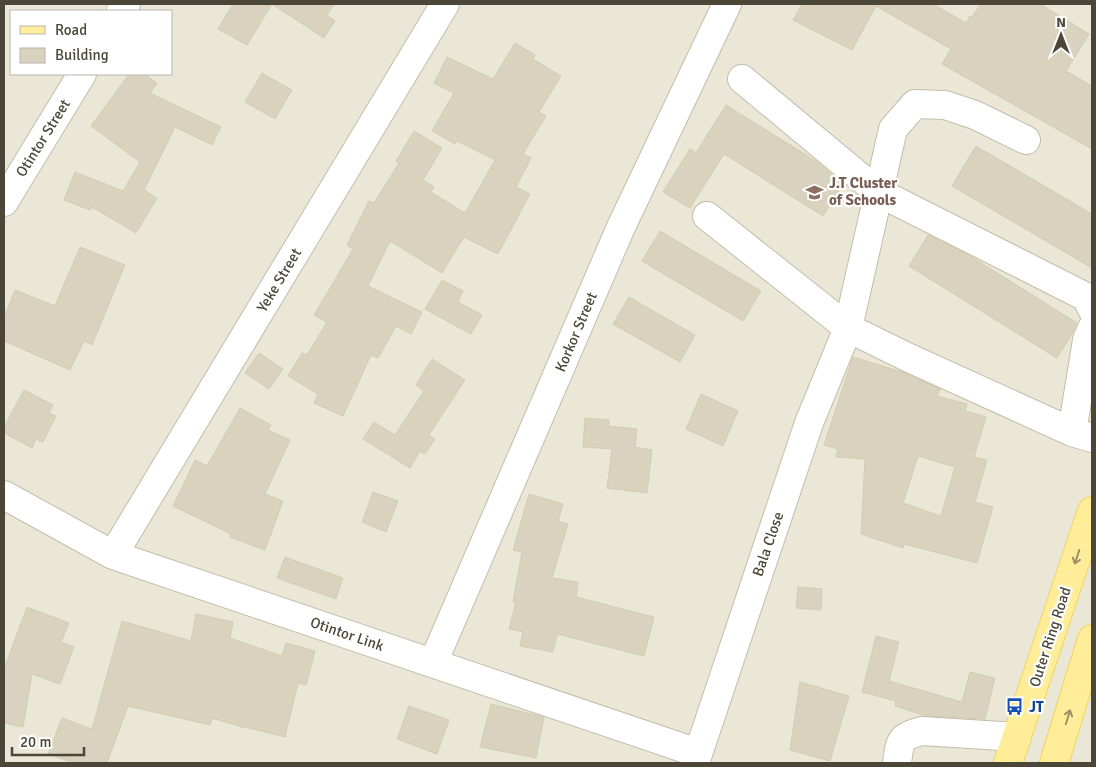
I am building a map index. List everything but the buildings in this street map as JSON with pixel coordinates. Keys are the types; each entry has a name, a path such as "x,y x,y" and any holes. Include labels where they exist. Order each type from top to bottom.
{"main road":[{"name":"Outer Ring Road","path":"1008,763 1092,511"},
{"path":"1054,763 1092,639"}],"street":[{"name":"Yeke Street","path":"113,555 445,4"},
{"name":"Korkor Street","path":"433,664 621,227 727,4"},
{"name":"Otintor Street","path":"4,202 81,75"},
{"path":"742,79 878,192 1086,297 1092,309"},
{"name":"Bala Close","path":"697,758 809,423 848,328 893,129 915,104 945,106 975,115 1026,140"},
{"path":"707,216 848,328 906,357 1082,435 1087,340 1092,328"},
{"name":"Otintor Link","path":"4,496 113,555 433,664 697,758"},
{"path":"897,763 900,743 908,735 922,731 1017,737"}],"shaded area":[{"path":"4,4 1092,4 1092,763 4,763"}],"place":[{"name":"J.T Cluster of Schools","path":"815,192"},
{"name":"JT","path":"1015,707"}]}
